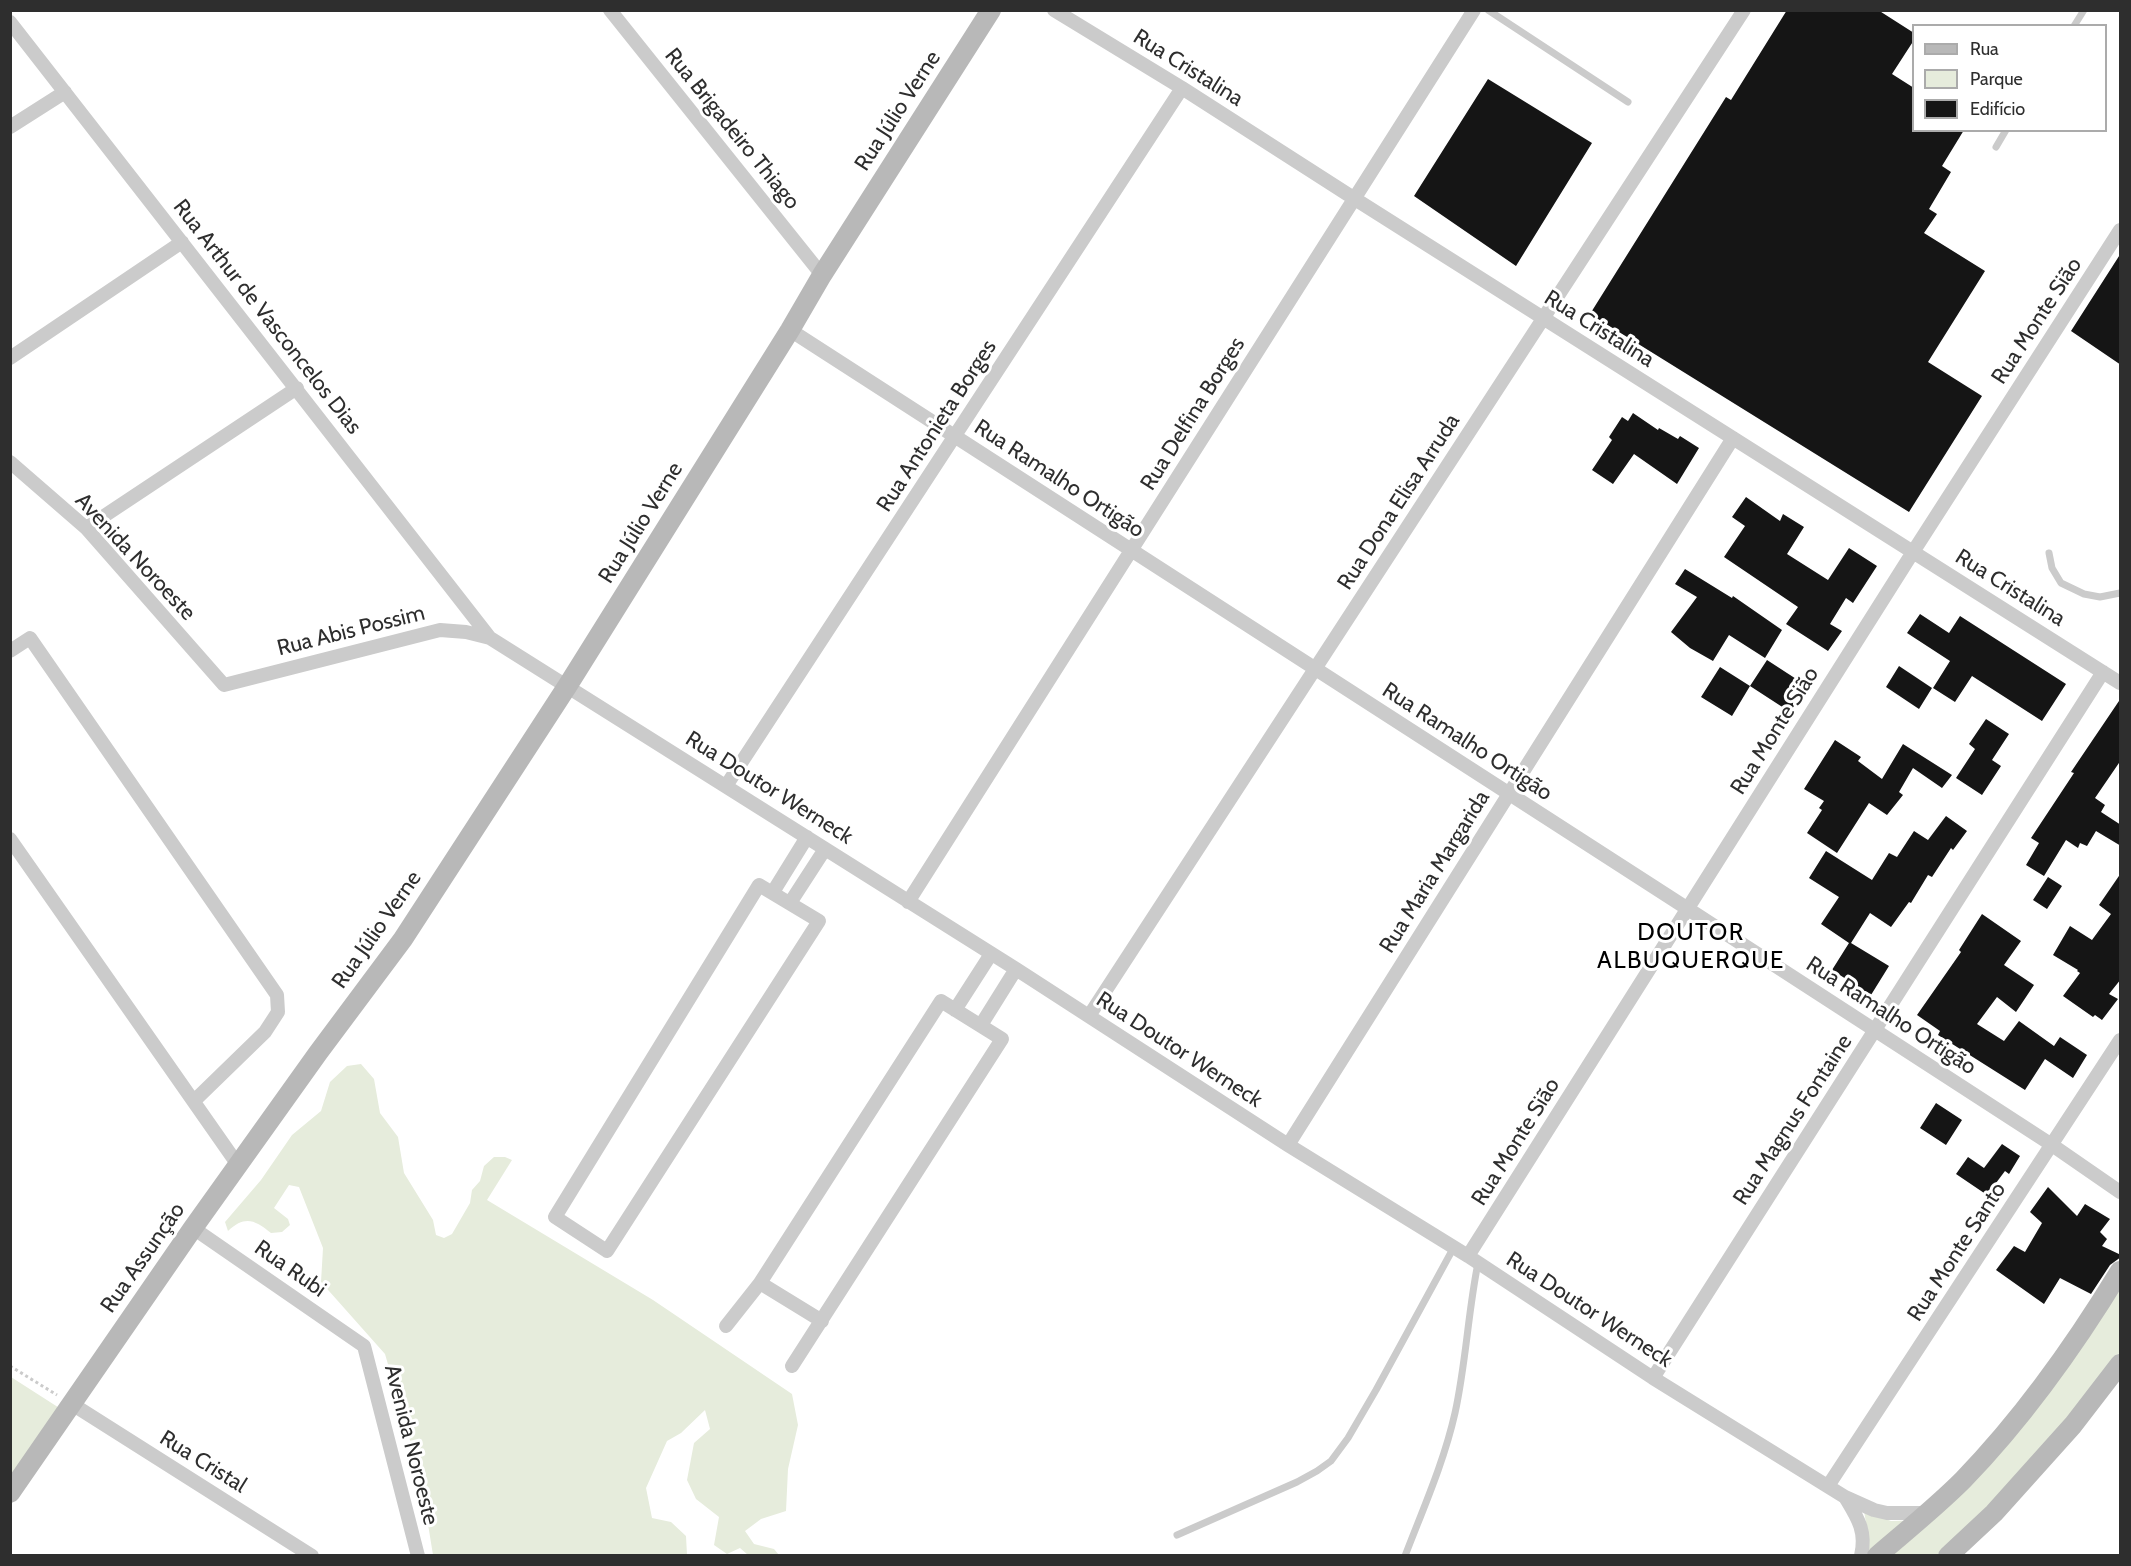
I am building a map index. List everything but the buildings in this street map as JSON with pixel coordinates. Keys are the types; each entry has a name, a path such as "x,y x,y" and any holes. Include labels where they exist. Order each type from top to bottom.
{"street":[{"name":"Rua Brigadeiro Thiago","path":"610,10 822,275"},
{"name":"Rua Júlio Verne","path":"318,1053 403,939 567,685 790,330 822,275 991,10"},
{"name":"Rua Cristalina","path":"1054,10 1182,88 2121,683"},
{"name":"Rua Delfina Borges","path":"909,902 1474,10"},
{"name":"Rua Dona Elisa Arruda","path":"1089,1016 1744,10"},
{"name":"Rua Arthur de Vasconcelos Dias","path":"10,22 490,638"},
{"name":"Rua Antonieta Borges","path":"726,786 1182,88"},
{"path":"10,127 65,92"},
{"name":"Rua Monte Sião","path":"1473,1259 1688,909 1913,552 2121,230"},
{"path":"10,358 182,242"},
{"name":"Rua Ramalho Ortigão","path":"790,330 1875,1030 2121,1192"},
{"path":"86,528 297,388"},
{"name":"Rua Maria Margarida","path":"1288,1145 1733,438"},
{"name":"Avenida Noroeste","path":"10,462 86,528 224,686"},
{"name":"Rua Abis Possim","path":"224,686 440,630 466,632 490,638"},
{"path":"10,651 30,638 277,994 278,1012 265,1032 194,1101"},
{"name":"Rua Doutor Werneck","path":"490,638 1016,969 1288,1145 1473,1259 1653,1378 1845,1497 1887,1514 1928,1513"},
{"name":"Rua Magnus Fontaine","path":"1653,1378 2103,672"},
{"path":"772,891 807,837"},
{"path":"10,839 238,1165"},
{"path":"790,903 825,849"},
{"path":"759,885 772,891 819,921 608,1251 555,1217 759,885"},
{"path":"955,1010 991,954"},
{"path":"981,1025 1016,969"},
{"path":"726,1326 760,1283 941,1001 981,1025 1002,1039 792,1366"},
{"name":"Rua Monte Santo","path":"1828,1486 2121,1040"},
{"name":"Rua Assunção","path":"10,1493 193,1228 318,1053"},
{"name":"Rua Rubi","path":"193,1228 364,1346"},
{"path":"1877,1556 1928,1513 1993,1447 2029,1405 2090,1320 2121,1271"},
{"path":"760,1283 822,1320"},
{"name":"Avenida Noroeste","path":"364,1346 418,1556"},
{"path":"1948,1556 2002,1504 2073,1425 2121,1364"},
{"name":"Rua Cristal","path":"72,1404 312,1556"},
{"name":"Rua Doutor Werneck","path":"1845,1497 1859,1520 1864,1542 1861,1556"}],"lane":[{"path":"1488,10 1628,102"},
{"path":"2075,24 2084,10"},
{"path":"1996,147 2005,132"},
{"path":"2049,553 2052,568 2061,583 2084,594 2100,597 2121,593"},
{"path":"1177,1535 1297,1482 1331,1461 1348,1438 1376,1390 1454,1247"},
{"path":"1405,1556 1438,1470 1456,1411 1471,1299 1473,1259"}],"path":[{"path":"10,1366 72,1404"}],"green space":[{"path":"361,1064 374,1079 380,1113 398,1137 404,1173 433,1220 436,1235 444,1238 452,1234 470,1203 472,1190 480,1181 484,1166 494,1157 505,1157 512,1160 487,1200 653,1300 792,1394 798,1425 788,1469 786,1511 761,1519 745,1531 754,1544 774,1549 779,1555 748,1555 740,1548 727,1554 714,1545 719,1517 696,1499 687,1480 694,1443 710,1429 705,1410 681,1433 667,1441 646,1488 652,1518 671,1522 686,1536 687,1555 433,1555 420,1475 385,1354 321,1282 323,1248 299,1187 289,1185 274,1208 288,1219 290,1225 282,1232 271,1233 250,1221 240,1223 228,1231 225,1222 261,1180 292,1135 321,1111 330,1082 347,1066"},
{"path":"2120,1283 2120,1352 2068,1421 1988,1508 1937,1555 1865,1555 1869,1540 1864,1511 1891,1521 1933,1520"},
{"path":"11,1377 64,1411 11,1488"}],"district":[{"name":"DOUTOR ALBUQUERQUE","path":"1691,947"}]}
